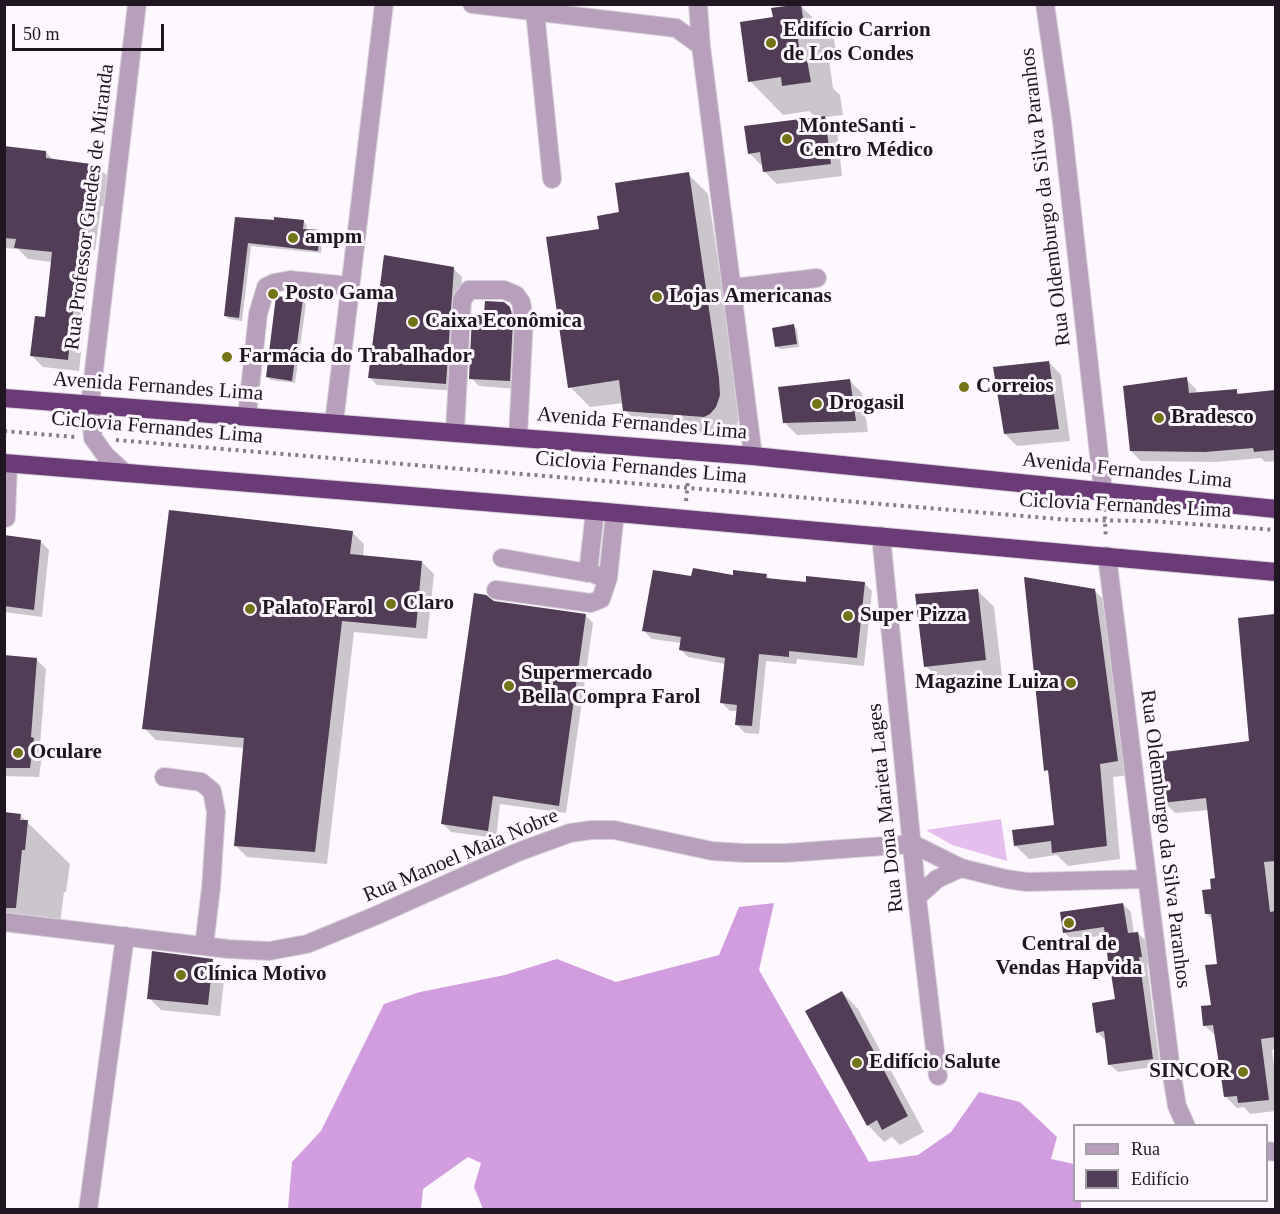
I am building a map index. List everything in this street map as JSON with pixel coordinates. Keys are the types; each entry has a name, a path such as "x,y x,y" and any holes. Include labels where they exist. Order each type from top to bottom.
{"highway":[{"name":"Avenida Fernandes Lima","path":"4,398 455,431 753,456 1275,509"},
{"path":"6,463 685,519 1275,572"}],"street":[{"name":"Rua Professor Guedes de Miranda","path":"93,438 90,404 136,4"},
{"path":"334,423 384,4"},
{"path":"472,4 676,28 701,46"},
{"path":"676,28 697,4"},
{"path":"697,4 753,456"},
{"name":"Rua Oldemburgo da Silva Paranhos","path":"1045,4 1062,122 1103,491"},
{"path":"535,12 552,178"},
{"path":"732,288 817,278"},
{"path":"247,416 258,314 266,287 290,280 350,286"},
{"path":"455,431 462,300 469,290 504,290 516,295 521,302 524,318 518,437"},
{"path":"93,438 106,456 125,473"},
{"path":"6,463 6,518"},
{"path":"588,573 595,512"},
{"path":"496,590 591,603 601,599 608,578 615,513"},
{"name":"Rua Dona Marieta Lages","path":"881,536 917,897 938,1076"},
{"name":"Rua Oldemburgo da Silva Paranhos","path":"1107,556 1171,1070 1177,1106 1186,1124"},
{"path":"502,558 608,578"},
{"path":"164,777 201,782 212,791 216,812 204,946"},
{"name":"Rua Manoel Maia Nobre","path":"4,921 204,946 269,951 306,944 519,852 570,833 614,830 712,851 744,853 786,853 913,844"},
{"path":"913,844 961,868 1006,879 1027,882 1147,879"},
{"path":"917,897 938,879 961,868"},
{"path":"88,1209 125,936"}],"path":[{"name":"Ciclovia Fernandes Lima","path":"4,431 1071,520 1150,521 1275,530"},
{"path":"685,519 691,451"},
{"path":"1103,491 1107,556"}],"shaded area":[{"path":"1001,819 1007,861 952,845 926,830"},
{"path":"774,903 759,970 869,1162 918,1155 951,1132 979,1092 1020,1102 1057,1137 1051,1159 1073,1164 1073,1202 1081,1202 1081,1209 483,1209 474,1187 481,1163 468,1157 423,1189 421,1209 288,1209 292,1162 321,1131 384,1004 420,992 505,975 557,959 616,982 719,955 739,907"}],"building":[{"name":"Edifício Carrion de Los Condes","path":"801,4 804,25 796,26 801,61 807,60 811,82 782,86 781,77 748,82 740,22 773,17 771,8"},
{"name":"MonteSanti - Centro Médico","path":"825,116 831,164 763,172 760,152 748,154 744,126"},
{"path":"4,146 46,151 46,158 99,165 94,196 90,195 84,239 80,238 68,360 30,356 35,316 45,317 52,252 14,248 16,239 4,238"},
{"name":"Lojas Americanas","path":"689,172 720,395 716,407 704,417 623,411 619,380 568,388 546,237 599,229 597,216 619,212 615,183"},
{"path":"235,217 304,220 303,229 320,230 318,251 248,243 239,318 224,316"},
{"name":"Caixa Econômica","path":"384,255 454,267 446,384 368,378"},
{"path":"276,296 303,299 292,381 266,377"},
{"path":"485,301 504,302 510,307 513,319 510,381 469,379 472,315 484,315"},
{"path":"794,324 797,344 775,347 772,328"},
{"path":"1049,361 1059,429 1004,434 993,367"},
{"path":"1187,377 1189,393 1237,389 1237,394 1275,390 1275,450 1254,452 1253,448 1205,452 1130,451 1123,386"},
{"name":"Drogasil","path":"850,379 856,421 783,423 778,387"},
{"name":"Palato Farol","path":"169,510 353,531 350,554 422,561 416,628 342,621 315,852 234,846 244,738 142,729"},
{"path":"4,535 41,540 34,610 4,606"},
{"path":"693,568 733,575 733,570 767,574 766,578 806,582 806,576 865,582 857,658 789,651 789,657 759,654 752,726 735,725 737,705 720,703 725,658 679,650 681,637 642,631 653,570 691,576"},
{"name":"Magazine Luiza","path":"1024,577 1095,589 1118,761 1100,764 1107,846 1052,853 1051,841 1014,846 1012,830 1054,825 1048,770 1044,771"},
{"path":"978,589 986,660 924,667 915,594"},
{"path":"474,593 486,595 494,601 586,614 559,806 493,796 488,831 441,824"},
{"path":"1275,614 1275,861 1264,862 1270,912 1275,911 1275,1037 1261,1039 1269,1100 1238,1103 1237,1096 1224,1097 1213,1025 1203,1026 1201,1006 1211,1005 1205,965 1217,964 1211,914 1205,914 1202,890 1211,889 1210,879 1215,878 1206,798 1162,803 1157,753 1249,741 1238,618"},
{"path":"4,655 37,658 31,737 34,738 30,768 4,768"},
{"path":"4,812 21,814 20,820 28,820 25,850 22,850 16,908 4,908"},
{"path":"1123,903 1128,933 1138,932 1142,957 1139,957 1153,1059 1108,1065 1104,1031 1096,1033 1092,1003 1115,999 1104,927 1063,933 1060,912"},
{"name":"Clínica Motivo","path":"152,951 213,959 208,1005 147,999"},
{"name":"Edifício Salute","path":"842,991 908,1116 882,1130 877,1120 867,1126 805,1011"}],"place":[{"name":"Edifício Carrion de Los Condes","path":"771,43"},
{"name":"MonteSanti - Centro Médico","path":"787,139"},
{"name":"ampm","path":"293,238"},
{"name":"Posto Gama","path":"273,294"},
{"name":"Lojas Americanas","path":"657,297"},
{"name":"Caixa Econômica","path":"413,322"},
{"name":"Farmácia do Trabalhador","path":"227,357"},
{"name":"Correios","path":"964,387"},
{"name":"Drogasil","path":"817,404"},
{"name":"Bradesco","path":"1159,418"},
{"name":"Claro","path":"391,604"},
{"name":"Palato Farol","path":"250,609"},
{"name":"Super Pizza","path":"848,616"},
{"name":"Magazine Luiza","path":"1071,683"},
{"name":"Supermercado Bella Compra Farol","path":"509,686"},
{"name":"Oculare","path":"18,753"},
{"name":"Central de Vendas Hapvida","path":"1069,923"},
{"name":"Clínica Motivo","path":"181,975"},
{"name":"Edifício Salute","path":"857,1063"},
{"name":"SINCOR","path":"1243,1072"}]}
